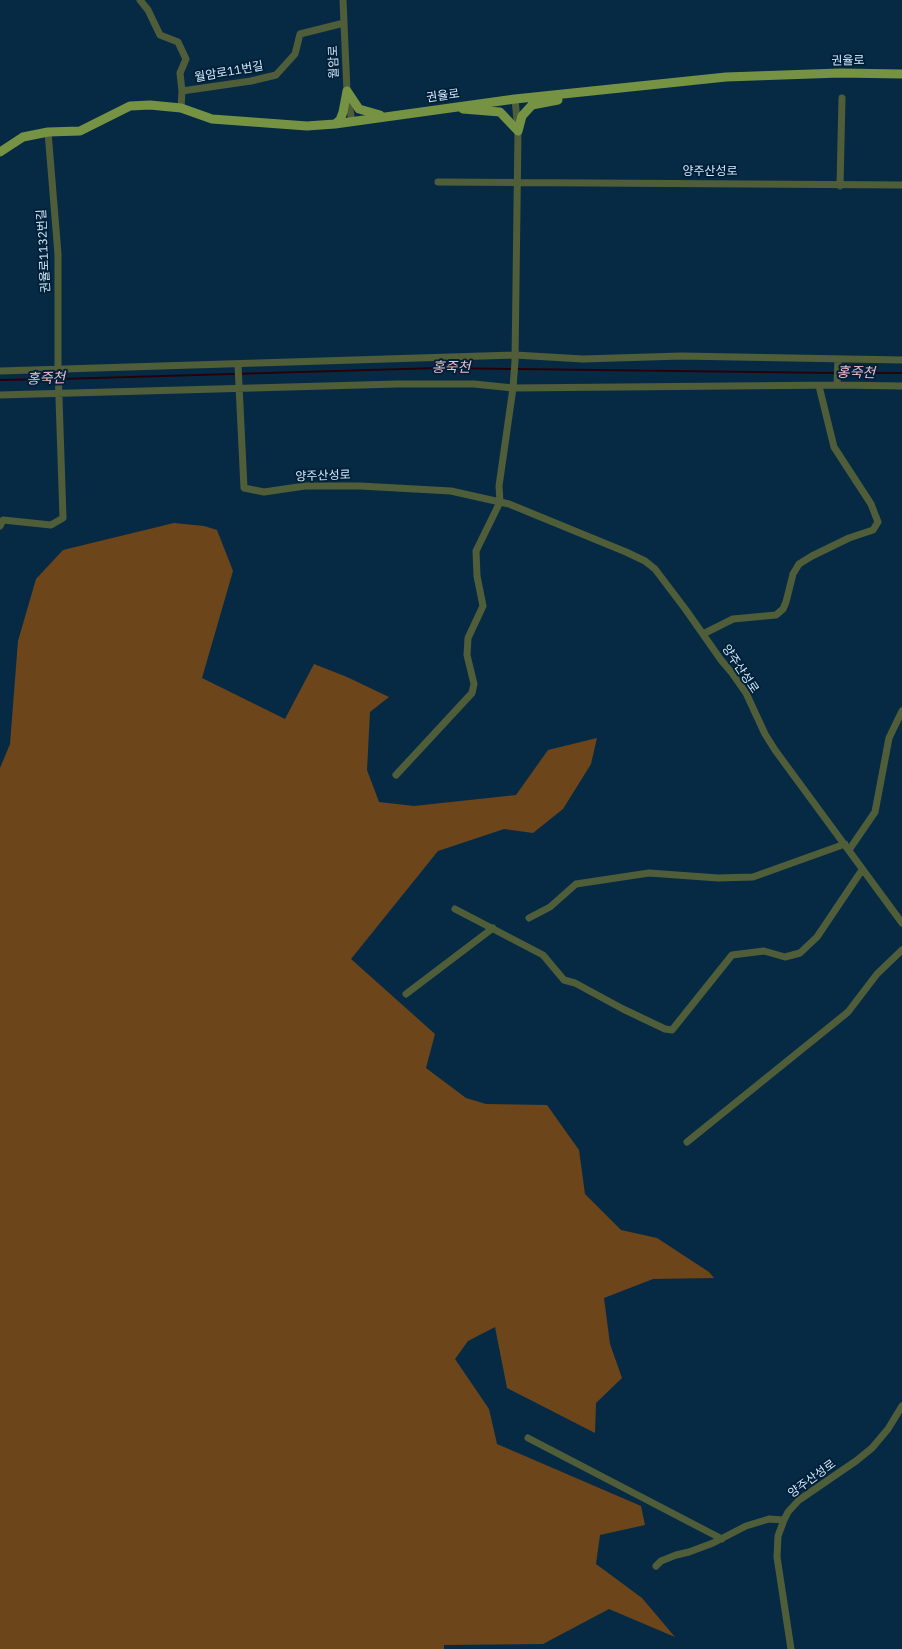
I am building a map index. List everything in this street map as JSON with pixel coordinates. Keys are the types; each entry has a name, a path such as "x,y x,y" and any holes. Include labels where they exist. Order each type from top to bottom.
{"main road":[{"name":"권율로","path":"0,152 23,137 48,132 80,131 130,106 150,104 180,108 212,119 307,126 352,122 515,99 726,77 840,73 902,74"},
{"path":"347,91 359,109 385,116"},
{"path":"335,124 340,120 343,112 347,91"},
{"path":"518,131 522,116 532,105 559,100 571,94"},
{"path":"451,107 500,112 518,131"}],"street":[{"name":"월암로11번길","path":"140,0 148,10 160,35 178,42 186,59 180,73 182,91 180,108"},
{"name":"월암로","path":"343,0 347,91 352,122"},
{"name":"월암로11번길","path":"182,91 251,81 276,75 295,54 300,34 344,22"},
{"path":"840,186 842,98"},
{"path":"396,775 472,693 474,684 467,655 468,638 483,606 477,576 476,551 500,502 499,486 513,388 518,183 518,131 515,99"},
{"name":"권율로1132번길","path":"48,132 58,254 58,368 60,393"},
{"name":"양주산성로","path":"438,182 902,185"},
{"path":"0,371 58,368 515,358 584,359 681,356 902,360"},
{"path":"837,386 838,359"},
{"path":"238,365 240,389"},
{"path":"0,395 397,384 474,384 513,388 902,386"},
{"path":"703,634 733,619 776,615 786,602 793,574 799,564 834,545 873,530 878,522 872,504 834,447 819,386"},
{"name":"양주산성로","path":"240,389 244,488 264,492 305,486 360,486 451,491 500,502 600,540 645,562 655,569 746,693 765,734 776,750 902,923"},
{"path":"0,526 3,520 51,525 63,518 60,393"},
{"path":"529,918 550,906 576,884 649,873 718,878 753,877 847,847 876,812 889,738 902,711"},
{"path":"455,909 544,955 564,980 575,983 623,1009 672,1030 732,955 764,951 785,957 800,953 817,937 862,870"},
{"path":"406,994 492,928"},
{"path":"687,1142 848,1012 876,974 902,950"},
{"name":"양주산성로","path":"791,1649 777,1557 778,1536 784,1520 788,1512 799,1500 872,1448 888,1429 902,1406"},
{"path":"528,1438 722,1539"},
{"path":"656,1566 661,1561 722,1539 746,1526 769,1519 784,1520"}],"shaded area":[{"path":"174,523 204,526 217,530 233,571 202,678 285,719 314,664 389,697 370,712 367,770 379,802 414,806 516,795 548,750 597,738 591,764 563,809 533,833 504,829 438,851 351,959 435,1034 426,1068 466,1098 486,1104 547,1105 579,1150 585,1194 621,1230 657,1238 709,1272 714,1278 653,1279 604,1298 610,1344 622,1378 596,1403 595,1433 507,1388 495,1327 468,1341 455,1359 489,1409 497,1444 641,1506 645,1525 600,1535 596,1564 642,1598 675,1637 609,1609 543,1644 444,1645 444,1649 0,1649 0,768 10,744 18,641 36,579 63,550"}],"waterway":[{"name":"홍죽천","path":"60,379 438,368 512,369"},
{"name":"홍죽천","path":"517,369 835,373"},
{"name":"홍죽천","path":"840,373 902,373"},
{"name":"홍죽천","path":"0,380 55,379"}]}
